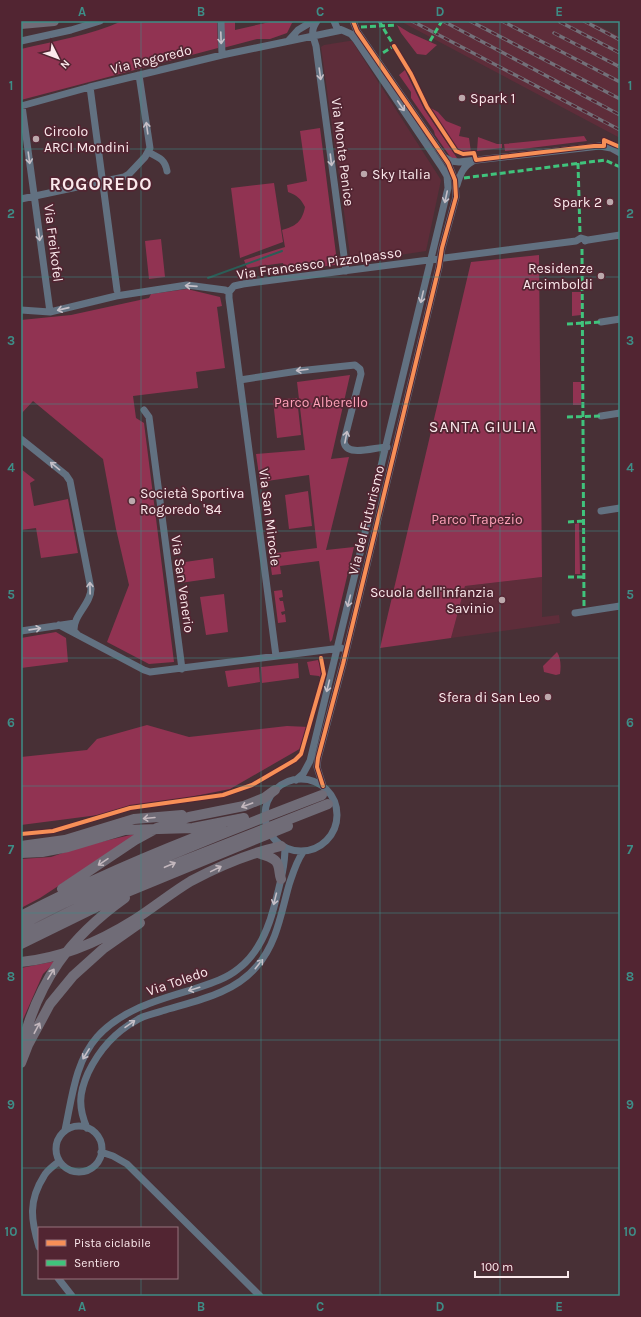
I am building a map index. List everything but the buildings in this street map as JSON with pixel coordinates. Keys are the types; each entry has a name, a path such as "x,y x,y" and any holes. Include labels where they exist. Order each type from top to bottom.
{"highway":[{"path":"21,24 54,21"},
{"path":"21,912 58,892 135,840 151,831 189,817 233,809 250,804 275,790"},
{"path":"21,925 85,892 149,864 325,793"},
{"path":"21,944 127,892 292,825 307,816 315,808 325,793"},
{"path":"21,916 128,865 180,843 271,808 285,806 291,807"},
{"path":"21,936 156,871 315,808"},
{"path":"21,846 65,840 134,819 216,812"},
{"path":"21,853 42,852 68,847 125,830 193,828 244,818"},
{"path":"21,962 41,960 56,956 102,939 191,882 223,866 281,845"},
{"path":"258,853 275,860 278,864 281,879"},
{"path":"21,1048 31,1014 39,997 54,968 70,947 104,914 131,894 155,880"},
{"path":"21,1063 28,1045 50,1004 73,976 103,949 138,925 170,896"}],"street":[{"path":"21,41 100,21"},
{"path":"220,21 222,55"},
{"path":"288,42 298,30 313,21"},
{"path":"312,36 313,27 317,21"},
{"name":"Via del Futurismo","path":"296,780 303,774 310,761 387,447 448,188 447,176 442,166 356,40 351,34 337,28 334,21"},
{"path":"342,30 348,29 353,21"},
{"path":"353,21 357,31 452,171 456,187"},
{"name":"Via Rogoredo","path":"22,106 139,75 255,47 288,42 342,30"},
{"name":"Via Monte Penice","path":"312,36 316,46 346,271"},
{"path":"21,200 102,183 122,178 129,174 148,152 150,145 139,75"},
{"path":"90,88 117,290"},
{"name":"Via Freikofel","path":"22,106 50,312"},
{"path":"442,155 454,162 600,146 610,148 620,153"},
{"path":"148,152 167,161 167,171"},
{"path":"456,187 463,169 468,164 476,160"},
{"name":"Via del Futurismo","path":"325,793 317,767 318,758 347,647 456,197 456,187"},
{"name":"Via Francesco Pizzolpasso","path":"21,310 50,312 116,296 187,285 225,290 229,292 234,286 239,285 576,241 581,238 588,240 620,235"},
{"name":"Via San Mirocle","path":"229,292 276,656"},
{"path":"601,322 620,319"},
{"path":"240,380 298,370 355,365 359,368 361,374 344,441 345,445 347,449 352,451 387,447"},
{"name":"Via San Venerio","path":"144,410 149,417 182,669"},
{"path":"601,416 620,413"},
{"path":"21,439 66,475 70,481 91,589 90,595 75,623 74,631 77,634"},
{"path":"601,511 620,508"},
{"path":"575,613 620,606"},
{"path":"21,631 75,623"},
{"path":"59,625 147,672 182,669 347,647"},
{"path":"296,780 312,781 325,793 332,796 337,810 337,823 330,838 320,846 303,852 295,851 281,845 270,833 266,825 265,811 275,790 283,784 296,780"},
{"name":"Via Toledo","path":"65,1130 80,1063 97,1037 111,1024 126,1014 162,999 218,980 238,969 251,957 259,946 272,914 284,865 281,845"},
{"name":"Via Toledo","path":"87,1128 82,1116 80,1105 81,1092 95,1059 104,1046 117,1034 138,1019 229,988 250,974 265,956 277,931 291,878 303,852"},
{"path":"80,1126 87,1128 94,1132 99,1138 101,1152 99,1160 88,1170 74,1172 67,1169 59,1161 56,1150 56,1142 65,1130 80,1126"},
{"path":"101,1152 113,1156 128,1164 260,1296"},
{"path":"38,1242 32,1210 34,1198 44,1175 59,1161"},
{"path":"59,1279 72,1296"}],"shaded area":[{"path":"400,21 590,21 620,37 620,138"},
{"path":"352,41 441,180 426,251 353,262 350,255 321,47 324,45"},
{"name":"Scuola dell'infanzia Savinio","path":"542,577 542,617 559,615 560,623 451,638 465,586"}],"green space":[{"path":"122,21 217,21 218,48 21,100 21,49 85,34"},
{"path":"222,21 235,21 235,30 274,21 295,21 292,23 287,33 270,39 257,39 223,48"},
{"path":"397,25 410,33 437,45 426,55 417,54 401,33"},
{"path":"405,70 424,109 457,158 451,158 411,98 411,92 399,75"},
{"path":"429,107 438,112 446,121 461,127 459,136 469,138 471,152 463,152 458,150"},
{"path":"320,128 337,262 335,265 286,271 283,263 247,268 244,260 285,247 282,230 295,225 300,220 305,207 294,194 288,192 287,185 307,181 300,131"},
{"path":"584,136 587,141 505,151 504,144"},
{"path":"478,137 497,144 502,144 502,148 477,151"},
{"path":"274,183 283,242 240,258 231,188"},
{"path":"161,239 165,277 149,279 145,241"},
{"name":"Parco Trapezio","path":"539,255 542,577 465,586 451,638 380,648 471,262"},
{"name":"Società Sportiva Rogoredo '84","path":"187,289 220,297 222,306 217,307 225,368 196,372 198,388 133,396 136,418 144,423 174,662 149,664 107,642 129,585 116,529 103,459 33,401 21,414 21,320 71,315 149,298 151,294"},
{"path":"572,292 581,292 581,315 572,316"},
{"name":"Parco Alberello","path":"350,375 331,459 349,457 326,550 354,547 332,640 330,642 319,561 280,566 281,574 272,575 269,554 317,548 309,475 260,482 256,454 305,450 297,382"},
{"path":"573,382 581,382 581,405 573,405"},
{"path":"297,398 301,435 277,438 273,400"},
{"path":"21,469 35,480 30,483 34,506 68,499 78,553 41,558 36,528 21,530"},
{"path":"308,491 312,526 289,529 285,495"},
{"path":"579,523 580,574 575,574 575,524"},
{"path":"213,558 215,578 180,583 178,563"},
{"path":"282,590 283,597 279,598 280,601 283,601 285,611 281,612 282,615 285,614 286,622 278,623 274,591"},
{"path":"224,594 228,632 206,635 200,597"},
{"path":"56,632 66,638 68,662 21,668 21,638"},
{"path":"557,652 561,668 560,674 556,675 544,672 543,666"},
{"path":"318,660 322,670 320,677 310,675 307,662"},
{"path":"298,663 299,678 262,683 261,667"},
{"path":"259,667 260,682 228,687 225,671"},
{"path":"147,725 189,737 287,726 309,727 303,747 230,789 106,814 21,825 21,757 87,750 97,739"},
{"path":"139,833 40,898 21,908 21,859 51,857 83,846"},
{"path":"56,961 43,974 21,1024 21,968"}],"waterway":[{"path":"208,278 282,251"}],"railway":[{"path":"412,21 620,130"},
{"path":"443,21 620,115"},
{"path":"470,21 620,99"},
{"path":"502,21 620,82"},
{"path":"584,21 620,40"},
{"path":"560,22 620,53"},
{"path":"554,33 620,67"}],"marked path":[{"path":"379,21 394,46 381,54"},
{"path":"430,41 442,21"},
{"path":"361,27 397,25"},
{"path":"464,178 605,160 620,167"},
{"path":"578,163 580,233"},
{"path":"582,249 584,606"},
{"path":"567,324 601,322"},
{"path":"567,417 601,416"},
{"path":"568,522 583,521"},
{"path":"568,577 584,577"}],"cycle path":[{"path":"323,786 317,767 318,758 343,664 439,267 442,248 456,197 455,180 448,163 357,31 353,21"},
{"path":"394,46 411,74 427,107 456,151 463,154 474,153 476,160 604,146 604,140 620,147"},
{"path":"21,834 53,831 130,808 223,795 252,785 295,760 301,754 324,674 321,658"}],"place":[{"name":"Spark 1","path":"462,98"},
{"name":"Circolo ARCI Mondini","path":"36,139"},
{"name":"Sky Italia","path":"364,174"},
{"name":"Spark 2","path":"610,202"},
{"name":"Residenze Arcimboldi","path":"601,276"},
{"name":"Società Sportiva Rogoredo '84","path":"132,501"},
{"name":"Scuola dell'infanzia Savinio","path":"502,600"},
{"name":"Sfera di San Leo","path":"548,697"}],"district":[{"name":"ROGOREDO","path":"101,184"},
{"name":"SANTA GIULIA","path":"483,426"}]}
